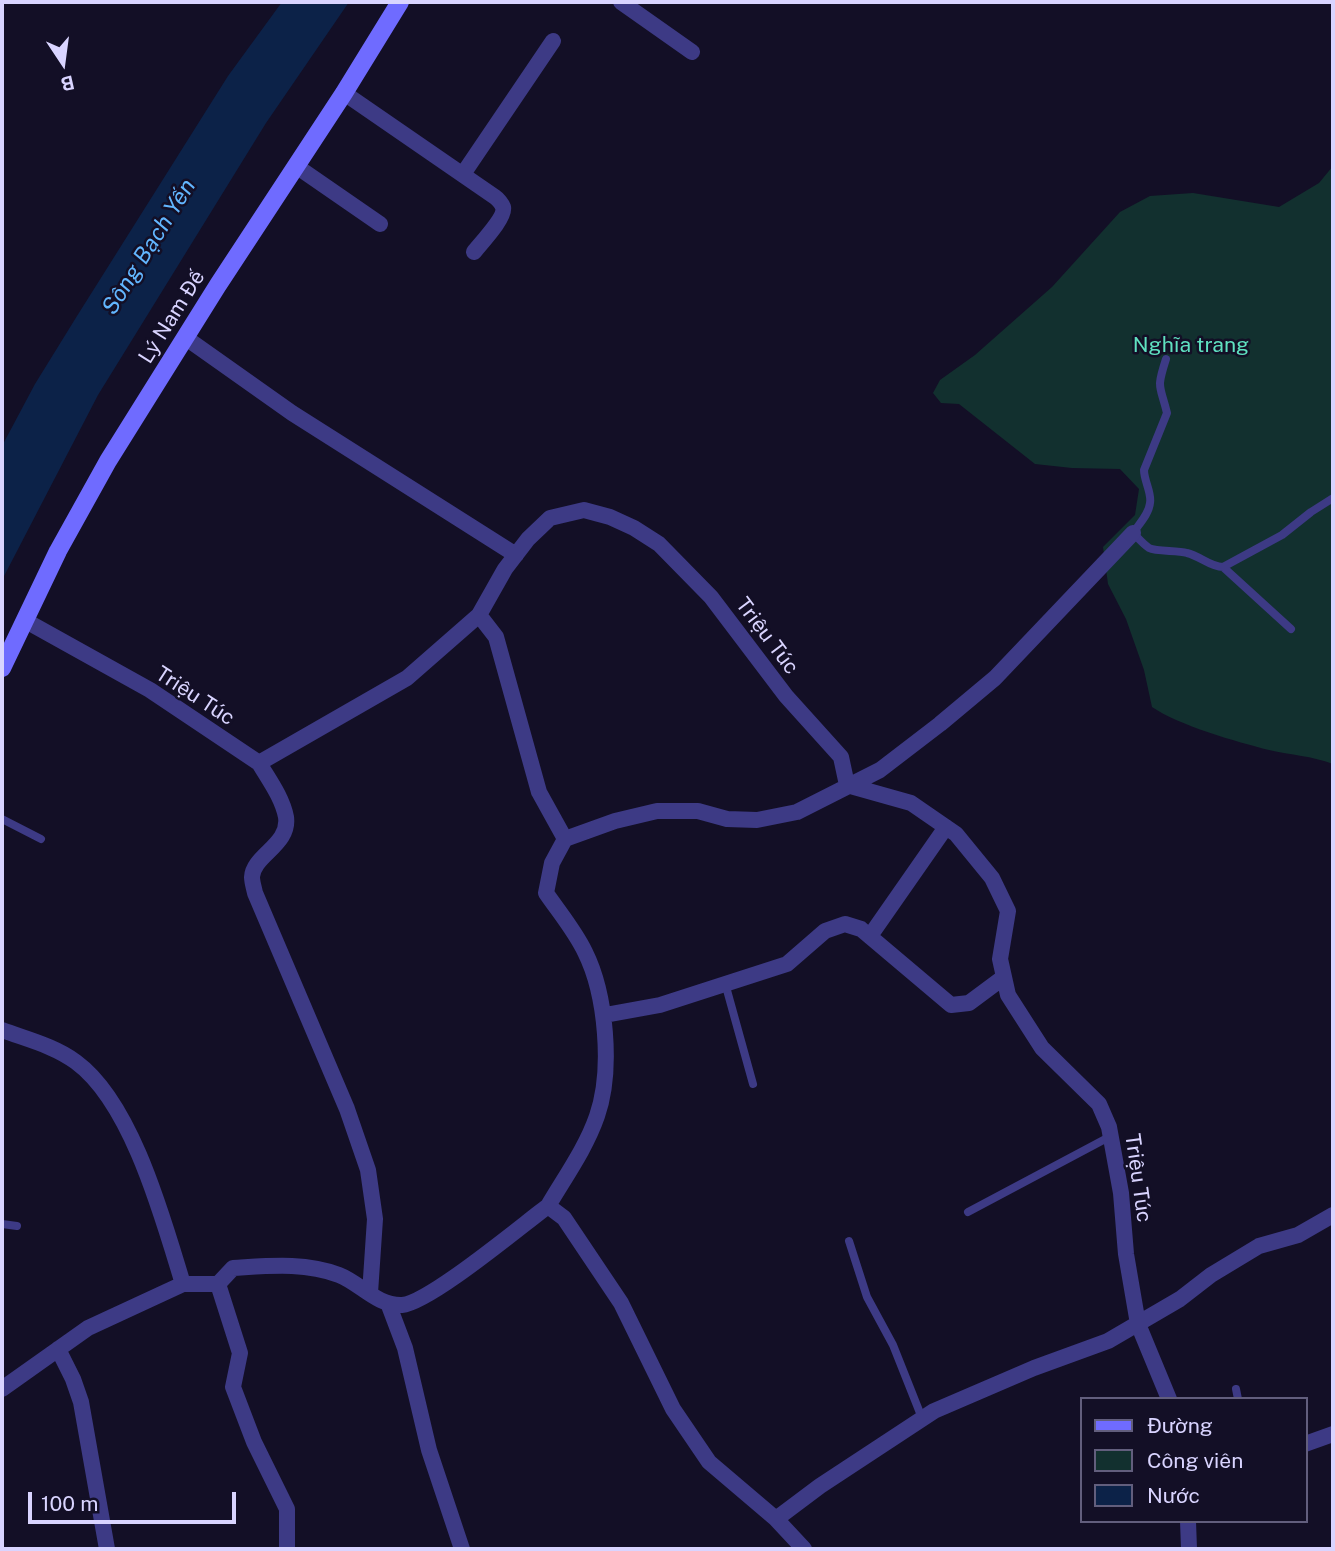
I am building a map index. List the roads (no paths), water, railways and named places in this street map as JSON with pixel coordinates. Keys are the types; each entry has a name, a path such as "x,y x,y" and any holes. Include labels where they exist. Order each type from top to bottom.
{"street":[{"name":"Lý Nam Đế","path":"2,668 58,551 108,461 400,2"},
{"path":"621,2 692,52"},
{"path":"463,174 553,41"},
{"path":"344,93 463,174 502,205 503,211 474,252"},
{"path":"296,166 380,224"},
{"path":"186,338 292,413 516,555"},
{"name":"Triệu Túc","path":"26,621 150,690 259,763 407,678 479,615 516,555 550,517 584,510 634,527 659,544 711,597 786,696 841,757 847,785 911,803 956,834 992,878 1008,911 1000,959 1008,995 1042,1048 1098,1104 1110,1127 1138,1324 1168,1397"},
{"path":"2,1389 88,1328 183,1284 218,1283 233,1268 297,1264 341,1275 388,1303 403,1305 436,1289 548,1206 579,1154 597,1115 604,1078 605,1015 585,952 546,893 552,863 565,839 614,821 657,811 698,811 727,819 757,820 797,812 880,770 995,678 1132,533"},
{"path":"479,615 496,637 539,792 565,839"},
{"path":"259,763 281,799 286,820 278,844 259,860 252,875 255,893 347,1109 368,1170 375,1219 370,1293"},
{"path":"870,936 946,827"},
{"path":"605,1015 660,1005 787,964 825,931 845,924 861,929 951,1005 969,1003 1004,977"},
{"path":"2,1030 47,1046 76,1062 111,1101 122,1120 158,1205 183,1284"},
{"path":"548,1206 565,1218 621,1303 673,1409 709,1462 776,1519 804,1549"},
{"path":"776,1519 820,1486 922,1418 1021,1374 1108,1341 1180,1299 1212,1275 1259,1246 1298,1235 1333,1215"},
{"path":"218,1283 240,1353 233,1387 254,1441 287,1509 287,1549"},
{"path":"388,1303 405,1348 429,1450 463,1549"},
{"path":"58,1349 81,1402 107,1549"},
{"path":"1307,1443 1333,1433"},
{"path":"1188,1523 1189,1549"}],"lane":[{"path":"1166,359 1159,378 1159,390 1167,413 1144,470 1151,502 1132,533 1149,548 1192,554 1217,567 1223,567 1282,535 1333,498"},
{"path":"1223,567 1291,629"},
{"path":"2,819 41,839"},
{"path":"725,983 753,1084"},
{"path":"968,1212 1111,1136"},
{"path":"2,1224 17,1226"},
{"path":"849,1241 867,1297 893,1345 922,1418"}],"water":[{"name":"Sông Bạch Yến","path":"282,2 349,2 266,123 98,395 2,580 2,446 35,384 228,76"}],"park label":[{"name":"Nghĩa trang","path":"1191,346"}]}
